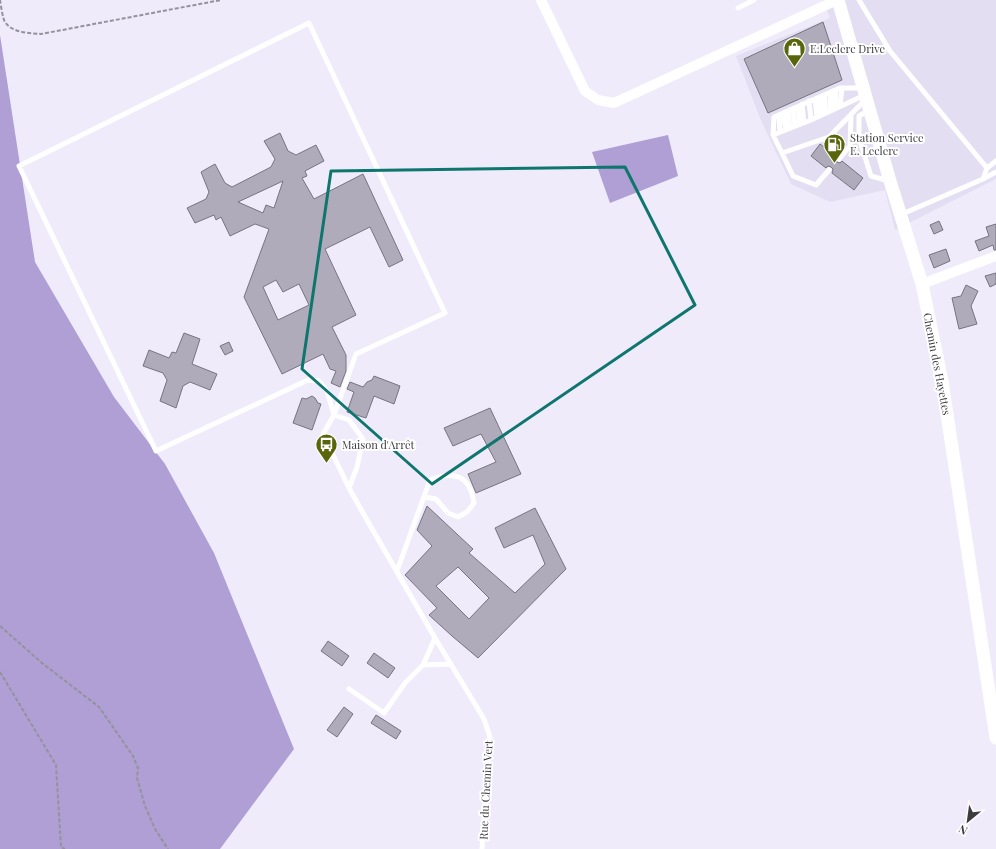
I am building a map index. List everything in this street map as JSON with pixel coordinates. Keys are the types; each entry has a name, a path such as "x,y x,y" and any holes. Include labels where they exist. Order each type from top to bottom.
{"street":[{"path":"541,0 585,91 598,100 614,103 838,0"},
{"name":"Chemin des Hayettes","path":"838,0 900,215 922,284 942,381 996,738"},
{"path":"922,284 996,256"}],"lane":[{"path":"738,8 754,0"},
{"path":"859,0 890,51 987,168"},
{"path":"309,23 445,313 356,354 334,415 327,390 319,381 308,380 156,451 19,166 309,23"},
{"path":"829,170 816,186 793,176 773,135 774,117 842,88 866,98"},
{"path":"828,112 842,88"},
{"path":"828,112 833,91"},
{"path":"817,98 828,112"},
{"path":"817,98 828,112"},
{"path":"811,120 817,98"},
{"path":"773,135 866,98"},
{"path":"782,153 829,137 866,98"},
{"path":"866,98 859,116 859,138 871,176 890,181"},
{"path":"790,110 795,126"},
{"path":"790,110 795,126"},
{"path":"790,110 795,126"},
{"path":"780,132 790,110"},
{"path":"839,159 850,146 850,116"},
{"path":"983,179 987,168 996,162"},
{"path":"900,215 996,172"},
{"path":"334,415 349,420 363,439 357,467 349,488"},
{"name":"Rue du Chemin Vert","path":"334,415 323,434 349,488 435,638 484,719 490,737 482,849"},
{"path":"397,571 430,480 450,474 463,479 472,491 474,503 467,512 458,517 448,513 436,499 424,497"},
{"path":"349,689 384,712 405,683 423,665 435,638"},
{"path":"423,665 451,664"}],"path":[{"path":"0,0 4,21 15,30 25,33 41,34 221,0"},
{"path":"0,626 42,663 99,707 133,756 138,768 137,778 146,806 155,829 168,849"},
{"path":"0,672 56,765 61,847 65,849"}],"highlighted area":[{"path":"625,167 695,305 432,484 302,369 331,171"}],"shaded area":[{"path":"823,0 996,0 996,179 895,230 885,190 830,202 791,184 760,118 736,56 830,18"},
{"path":"0,35 35,262 114,397 165,464 214,553 294,749 220,849 0,849"},
{"path":"668,135 678,176 610,203 592,152"}],"building":[{"name":"E.Leclerc Drive","path":"823,22 842,80 768,113 744,59"},
{"path":"280,133 288,151 296,155 316,145 324,161 305,171 307,176 302,178 314,199 363,174 403,260 389,267 370,227 325,249 356,315 332,327 346,355 346,371 340,387 331,383 336,371 330,369 323,354 282,374 244,297 269,229 255,224 230,236 221,217 216,220 214,215 195,223 187,208 206,199 209,192 201,172 215,164 225,183 232,187 271,167 275,159 264,141","holes":["283,181 274,208 266,205 263,213 238,202","276,280 283,292 299,284 309,305 278,320 263,287"]},
{"name":"Station Service E. Leclerc","path":"820,144 836,156 835,160 837,162 840,163 842,161 863,178 854,190 832,173 833,169 831,167 828,166 826,168 811,156"},
{"path":"939,221 943,230 934,234 930,225"},
{"path":"996,224 996,250 994,250 993,245 979,251 975,241 989,236 986,227"},
{"path":"946,249 950,261 934,268 929,255"},
{"path":"996,273 996,284 990,287 985,276"},
{"path":"966,285 978,291 971,306 977,324 959,329 952,298 961,296"},
{"path":"184,333 200,339 192,364 217,374 210,390 190,382 183,386 176,408 160,401 167,380 163,373 143,366 149,350 169,358 172,352 176,353"},
{"path":"229,342 233,351 225,355 220,346"},
{"path":"374,376 400,386 394,404 374,396 366,418 347,412 354,392 347,389 350,382 363,387 367,382 372,380"},
{"path":"312,396 318,403 321,404 312,430 293,423 302,398 306,399"},
{"path":"490,408 521,474 476,493 468,474 496,462 481,434 453,446 444,428"},
{"path":"427,506 473,549 469,553 515,593 545,564 533,535 504,548 495,528 535,508 566,569 478,658 429,615 437,608 405,575 432,546 417,530","holes":["458,567 489,598 469,619 436,586"]},
{"path":"328,641 349,656 342,666 321,651"},
{"path":"374,653 395,668 388,678 367,663"},
{"path":"344,707 353,714 337,737 327,730"},
{"path":"376,715 401,731 396,739 371,723"}],"place":[{"name":"E.Leclerc Drive","path":"794,68"},
{"name":"Station Service E. Leclerc","path":"834,164"},
{"name":"Maison d'Arrêt","path":"327,464"}]}
